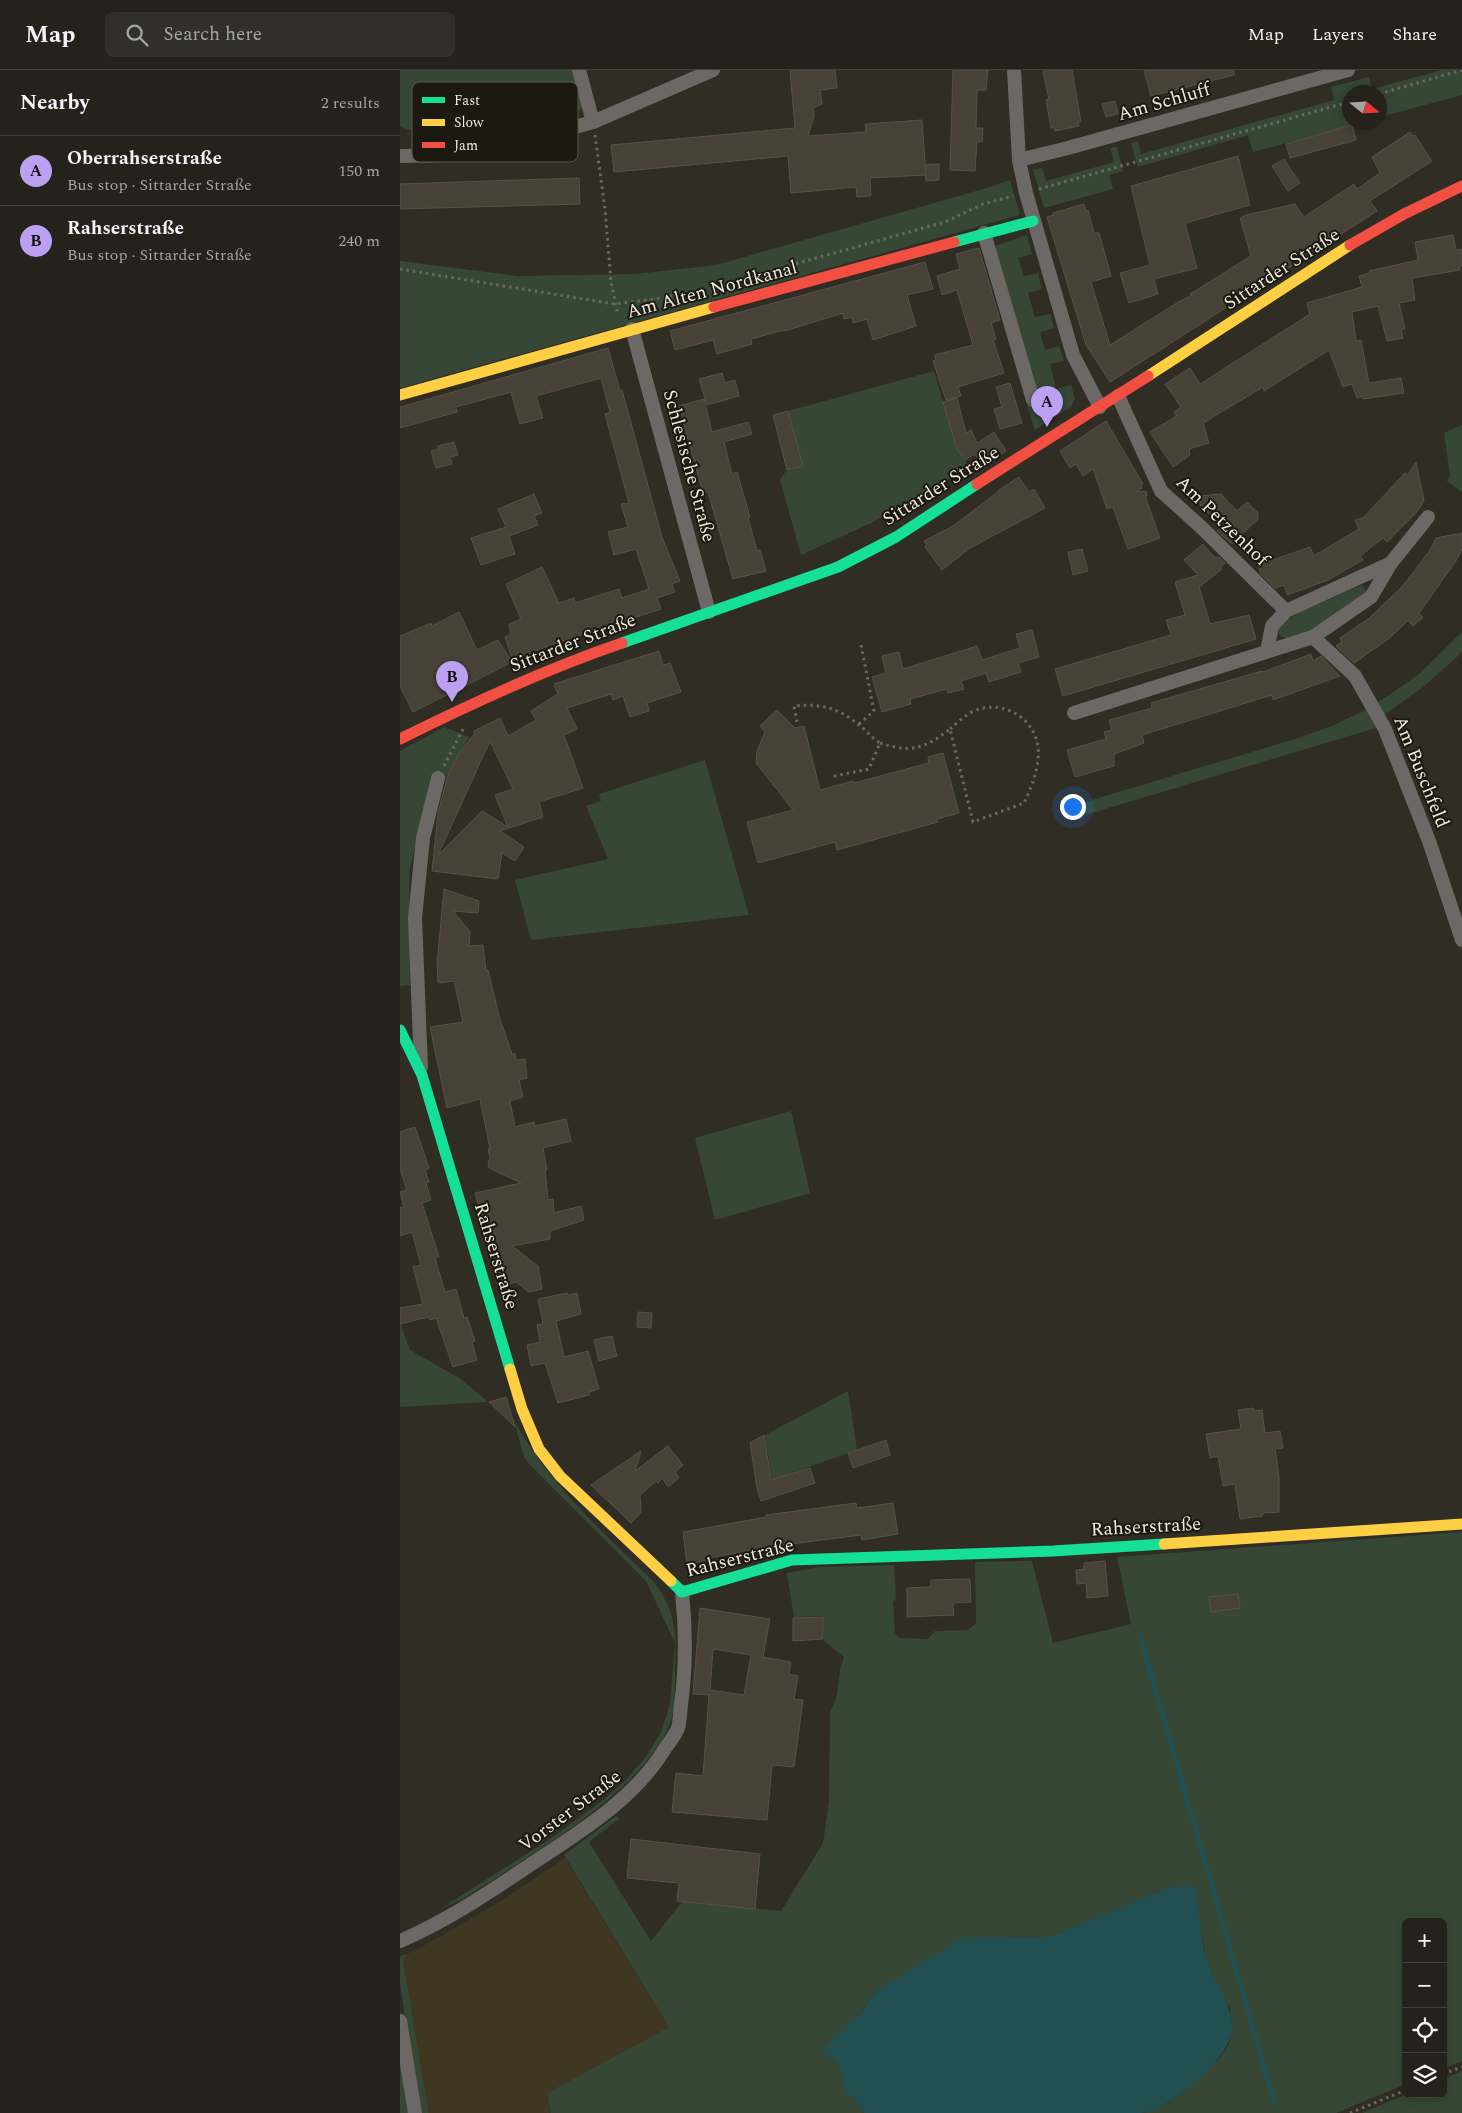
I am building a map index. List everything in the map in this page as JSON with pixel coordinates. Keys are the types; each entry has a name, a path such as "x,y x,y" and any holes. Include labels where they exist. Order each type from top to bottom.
{"street":[{"path":"579,70 593,122"},
{"path":"578,126 593,122 713,70"},
{"path":"1014,70 1019,160 1033,221 1073,355 1100,407"},
{"name":"Am Schluff","path":"1019,160 1348,70"},
{"name":"Sittarder Straße","path":"400,739 460,708 544,672 838,567 896,537 1118,396 1329,257 1404,214 1462,186"},
{"name":"Am Alten Nordkanal","path":"400,395 1033,221"},
{"path":"984,233 1033,400"},
{"name":"Schlesische Straße","path":"628,331 709,612"},
{"name":"Am Petzenhof","path":"1118,396 1161,491 1201,527 1286,611"},
{"path":"1074,713 1313,637 1371,597 1391,564 1428,518"},
{"path":"1267,651 1272,626 1286,611 1391,564"},
{"name":"Am Buschfeld","path":"1313,637 1355,676 1385,729 1429,841 1462,940"},
{"name":"Rahserstraße","path":"422,1075 416,918 423,838 438,778"},
{"name":"Rahserstraße","path":"400,1030 422,1075 522,1409 539,1449 560,1476 682,1592 792,1560 1072,1550 1462,1524"},
{"name":"Vorster Straße","path":"400,1942 443,1921 477,1901 550,1852 598,1818 624,1796 655,1765 678,1728 683,1690 686,1624 682,1592"},
{"path":"400,2021 415,2113"}],"path":[{"path":"1387,92 1462,70"},
{"path":"749,276 945,222 983,204 1342,104"},
{"path":"593,122 605,209 614,304 628,331"},
{"path":"400,269 614,304 663,298 704,289"},
{"path":"859,724 874,711 861,646"},
{"path":"797,722 794,706 813,703 837,711 859,724 880,743 908,749 921,748 932,743 964,717 984,708 1008,709 1023,718 1031,727 1038,747 1032,787 1024,803 973,822 950,729"},
{"path":"438,778 463,728"},
{"path":"830,777 869,769 880,743"},
{"path":"1447,2073 1462,2067"},
{"path":"1350,2113 1402,2092"}],"shaded area":[{"path":"565,1858 669,2027 547,2093 551,2113 429,2113 403,1961 407,1954 501,1901"}],"green space":[{"path":"400,70 573,70 576,82 412,82 412,130 400,126"},
{"path":"1442,70 1462,70 1462,95 1387,115 1387,85"},
{"path":"1369,77 1371,85 1342,85 1342,128 1253,152 1248,135 1138,167 1131,143 1138,141 1141,154 1334,100 1331,87"},
{"path":"578,88 583,105 578,110"},
{"path":"1117,147 1123,171 1109,175 1113,189 1044,208 1033,170 1042,168 1046,181 1114,162 1110,148"},
{"path":"1010,180 1020,215 400,388 400,261 517,276 636,274 716,265"},
{"path":"1027,235 1032,254 1018,258 1024,276 1038,273 1042,289 1028,293 1035,317 1050,314 1054,328 1040,332 1045,350 1059,346 1064,361 1050,364 1056,389 1071,385 1075,399 1071,407 1035,430 1027,405 1039,401 995,246"},
{"path":"934,371 957,449 969,467 871,523 801,555 780,480 786,471 803,466 788,411"},
{"path":"1462,425 1462,492 1447,481 1450,475 1444,433"},
{"path":"1362,585 1367,594 1321,626 1294,638 1286,638 1279,635 1278,627 1286,615 1290,619 1297,613"},
{"path":"1462,632 1462,651 1459,655 1423,687 1384,715 1377,703 1418,675"},
{"path":"1367,709 1376,728 1075,818 1072,806 1295,739 1332,726"},
{"path":"444,727 469,737 446,778 431,776 409,873 410,985 400,986 400,751"},
{"path":"705,760 749,915 531,940 515,880 608,859 586,806 601,801 599,794"},
{"path":"791,1111 810,1193 715,1220 695,1138"},
{"path":"400,1323 410,1350 461,1379 488,1402 400,1407"},
{"path":"848,1391 857,1450 772,1480 765,1435"},
{"path":"514,1421 543,1466 597,1526 654,1582 667,1603 674,1623 676,1644 673,1711 659,1744 639,1770 612,1796 550,1843 463,1899 440,1909 553,1837 625,1781 645,1758 661,1732 670,1704 675,1643 646,1581 530,1465 524,1457"},
{"path":"1462,1532 1462,2061 1447,2067 1447,1918 1402,1918 1402,2086 1336,2113 1143,2113 1166,2104 1183,2092 1218,2060 1229,2044 1232,2027 1230,2008 1220,1992 1207,1961 1200,1927 1170,1887 1046,1938 992,1937 878,1990 862,2011 823,2050 838,2064 844,2088 860,2105 864,2113 551,2113 547,2093 669,2027 564,1855 616,1816 620,1818 589,1842 651,1941 682,1902 781,1911 823,1843 829,1802 830,1712 837,1696 840,1670 844,1657 824,1641 823,1616 794,1617 787,1573 820,1567 894,1565 896,1599 893,1602 895,1633 899,1638 928,1639 935,1631 968,1630 976,1623 975,1562 1032,1561 1053,1643 1131,1624 1117,1557"},
{"path":"407,1954 403,1961 429,2113 420,2113 400,1984 400,1956"},
{"path":"400,2064 408,2113 400,2113"},
{"path":"1462,2071 1462,2113 1362,2113 1402,2096 1402,2098 1447,2098 1447,2077"}],"water":[{"path":"1190,1885 1196,1887 1205,1954 1230,2011 1232,2027 1225,2049 1208,2071 1187,2089 1161,2106 1143,2113 864,2113 860,2105 843,2088 842,2074 838,2064 822,2050 862,2011 878,1990 961,1939 992,1937 1046,1938 1170,1887"}],"building":[{"path":"790,70 835,70 837,88 820,90 822,104 813,108 814,116 808,136 866,132 865,124 922,120 926,175 870,178 871,196 857,197 856,187 791,193 788,156 614,172 611,145 795,128"},
{"path":"953,70 988,70 986,90 977,90 976,128 983,128 982,142 977,142 975,171 950,170"},
{"path":"1046,70 1072,70 1081,122 1078,122 1079,126 1055,131 1054,127 1051,128 1046,100 1049,99 1043,72"},
{"path":"1144,70 1234,70 1234,75 1151,96"},
{"path":"1115,101 1118,114 1106,117 1102,104"},
{"path":"1342,128 1342,130 1353,130 1356,140 1290,158 1286,144"},
{"path":"1410,132 1413,136 1415,135 1432,161 1370,201 1377,211 1110,382 1086,345 1047,217 1054,215 1053,213 1084,204 1086,211 1088,210 1094,233 1099,233 1111,276 1091,282 1110,345 1191,296 1190,294 1251,256 1240,218 1295,204 1304,217 1354,184 1357,189 1380,173 1372,157"},
{"path":"1238,156 1250,205 1185,223 1197,268 1154,279 1158,294 1129,303 1120,273 1150,265 1131,186"},
{"path":"1284,159 1300,183 1288,191 1272,166"},
{"path":"939,164 939,180 926,181 925,165"},
{"path":"579,178 580,204 400,209 400,184"},
{"path":"1453,235 1456,250 1462,249 1462,266 1459,266 1460,270 1412,278 1415,300 1399,303 1405,329 1401,330 1403,338 1387,341 1378,306 1352,312 1356,341 1361,340 1369,383 1401,378 1404,393 1363,399 1363,396 1357,398 1352,384 1343,387 1329,350 1264,391 1263,387 1203,423 1209,443 1189,449 1190,455 1173,467 1150,432 1177,416 1174,412 1181,407 1165,384 1190,368 1200,384 1310,314 1307,303 1362,287 1359,276 1370,273 1369,271 1418,260 1415,242"},
{"path":"979,248 1000,320 991,323 996,339 993,340 1004,373 958,387 961,396 946,400 933,361 936,360 935,355 973,345 957,290 942,295 937,276 960,269 956,254"},
{"path":"925,262 933,289 907,295 916,326 873,340 867,319 853,323 852,317 844,319 843,313 785,331 751,339 752,344 717,354 713,340 675,350 670,331"},
{"path":"608,348 620,391 622,390 662,537 680,581 672,584 675,592 657,598 661,609 550,645 513,661 505,637 511,634 509,624 521,619 506,584 542,567 559,603 574,598 575,603 619,589 622,598 649,589 636,549 614,555 608,532 628,527 621,504 629,503 605,414 610,412 601,378 536,396 543,418 520,424 511,392 456,407 457,412 400,428 400,407"},
{"path":"722,373 725,383 735,380 739,396 707,405 699,379"},
{"path":"1010,383 1022,423 1000,429 994,409 1002,407 996,387"},
{"path":"957,398 966,433 971,430 977,443 994,432 1006,451 982,466 975,454 965,460 957,449 943,402"},
{"path":"704,399 712,432 748,422 752,434 724,442 732,474 737,472 750,517 748,517 757,551 760,550 766,571 733,579 708,492 703,493 679,406"},
{"path":"788,411 803,466 787,470 773,415"},
{"path":"1106,421 1143,484 1141,485 1142,488 1136,492 1146,491 1147,496 1145,496 1160,538 1128,549 1113,507 1107,509 1093,469 1083,476 1076,464 1070,468 1060,451"},
{"path":"454,442 458,455 450,457 452,464 436,468 431,451 439,449 438,446"},
{"path":"1416,462 1424,501 1416,513 1387,542 1383,538 1360,556 1363,560 1328,580 1287,595 1284,585 1275,588 1261,574 1258,565 1310,547 1314,556 1359,529 1355,520 1363,518 1405,473 1408,475"},
{"path":"1019,477 1029,492 1034,489 1045,508 970,548 942,570 925,547 927,545 924,541 953,526"},
{"path":"534,494 542,513 534,516 538,525 509,536 515,554 481,565 471,538 506,527 498,509"},
{"path":"1221,494 1237,511 1247,502 1258,513 1258,519 1232,544 1217,531 1222,527 1200,505 1200,496"},
{"path":"1462,533 1462,549 1456,561 1419,613 1423,617 1413,626 1408,621 1387,640 1354,663 1336,646 1342,642 1340,638 1368,619 1402,587 1430,550 1436,538"},
{"path":"1203,544 1215,558 1219,557 1225,563 1219,569 1222,569 1199,587 1210,624 1249,615 1256,639 1063,696 1055,669 1171,635 1166,620 1185,615 1175,582 1198,575 1184,560"},
{"path":"1082,549 1088,571 1073,575 1068,552"},
{"path":"459,612 477,650 498,640 512,662 413,712 400,686 400,636 431,623 432,626"},
{"path":"1032,630 1039,657 1018,663 1021,672 989,682 986,673 961,681 964,689 948,693 947,689 910,699 911,704 882,712 872,677 886,673 882,656 899,652 903,669 977,646 982,660 1020,648 1016,634"},
{"path":"659,651 663,665 670,663 681,692 647,703 649,711 630,717 623,696 613,700 611,694 567,708 577,729 564,735 583,788 539,802 543,817 500,831 524,847 515,861 502,853 498,879 432,871 438,813 447,778 458,755 475,733 474,731 500,718 508,736 536,720 531,711 558,694 554,684","holes":["490,741 513,789 495,795 508,827 482,811 438,855"]},
{"path":"1311,654 1313,661 1321,656 1340,676 1273,700 1272,695 1142,735 1144,743 1114,754 1114,766 1075,777 1067,750 1106,739 1104,732 1112,730 1109,720 1152,708 1151,703 1263,672"},
{"path":"777,710 795,728 804,726 820,790 929,763 928,757 943,753 959,813 937,819 938,822 837,850 835,842 758,863 747,822 793,810 756,763 757,751 765,732 760,726"},
{"path":"444,889 479,901 478,913 453,911 470,932 469,946 483,945 486,970 488,970 499,1016 512,1054 515,1054 516,1060 525,1059 527,1078 519,1080 523,1097 510,1101 515,1127 534,1122 535,1126 566,1119 571,1141 543,1148 547,1170 545,1170 548,1200 553,1199 554,1213 581,1206 584,1220 550,1231 550,1239 512,1246 538,1266 542,1289 529,1292 516,1282 503,1286 475,1193 521,1183 489,1168 488,1162 490,1158 488,1149 490,1149 480,1099 447,1108 430,1027 463,1022 454,981 438,983 437,964"},
{"path":"415,1127 429,1168 425,1170 429,1182 426,1183 431,1200 422,1203 439,1257 435,1258 445,1292 456,1289 464,1318 467,1317 475,1341 472,1342 477,1360 453,1367 436,1318 430,1320 428,1317 400,1324 400,1308 423,1304 413,1267 421,1265 412,1232 400,1236 400,1208 404,1207 400,1192 407,1190 400,1169 400,1132"},
{"path":"567,1293 568,1295 577,1293 581,1314 556,1321 564,1357 588,1351 599,1389 589,1392 589,1395 558,1403 545,1363 531,1366 527,1345 540,1342 537,1325 543,1324 538,1299"},
{"path":"638,1312 652,1313 651,1328 637,1327"},
{"path":"612,1336 617,1356 599,1361 594,1340"},
{"path":"506,1397 515,1427 489,1402"},
{"path":"1253,1408 1254,1411 1262,1410 1265,1433 1280,1431 1283,1448 1275,1449 1279,1476 1279,1512 1263,1513 1262,1516 1240,1519 1235,1484 1223,1486 1218,1456 1210,1458 1206,1434 1241,1429 1238,1410"},
{"path":"764,1435 771,1480 810,1468 815,1483 761,1501 757,1488 750,1443"},
{"path":"886,1440 890,1455 853,1468 848,1453"},
{"path":"668,1446 683,1465 675,1472 679,1478 668,1487 662,1478 658,1483 656,1481 640,1495 641,1512 631,1523 591,1485 641,1451 635,1471"},
{"path":"856,1503 857,1508 893,1503 898,1534 862,1540 861,1535 783,1545 708,1558 708,1560 687,1564 683,1532 767,1517 766,1515"},
{"path":"1105,1561 1108,1596 1087,1598 1086,1583 1077,1584 1076,1570 1084,1569 1084,1563"},
{"path":"970,1579 971,1602 953,1603 954,1615 907,1617 907,1588 931,1587 931,1580"},
{"path":"1238,1594 1240,1608 1211,1612 1209,1597"},
{"path":"700,1608 770,1619 763,1657 791,1662 789,1674 798,1676 794,1699 803,1700 794,1767 772,1765 767,1820 672,1812 676,1773 703,1776 709,1695 693,1694","holes":["713,1649 751,1655 744,1695 710,1690"]},
{"path":"823,1617 823,1639 793,1641 793,1618"},
{"path":"631,1839 760,1854 755,1909 677,1901 679,1883 627,1878"}],"waterway":[{"path":"1141,1640 1274,2101"}],"traffic: fast":[{"path":"954,242 1033,221"},
{"path":"622,643 838,567 896,537 977,484"},
{"path":"400,1030 422,1075 510,1369"},
{"path":"671,1581 682,1592 792,1560 1053,1551 1164,1544"}],"traffic: slow":[{"path":"1148,376 1350,245"},
{"path":"400,395 714,307"},
{"path":"510,1369 522,1409 539,1449 560,1476 671,1581"},
{"path":"1164,1544 1462,1524"}],"traffic: jam":[{"path":"1350,245 1404,214 1462,186"},
{"path":"714,307 954,242"},
{"path":"977,484 1148,376"},
{"path":"400,739 510,687 622,643"}],"place":[{"name":"Oberrahserstraße","path":"1047,427"},
{"name":"Rahserstraße","path":"452,702"}]}
